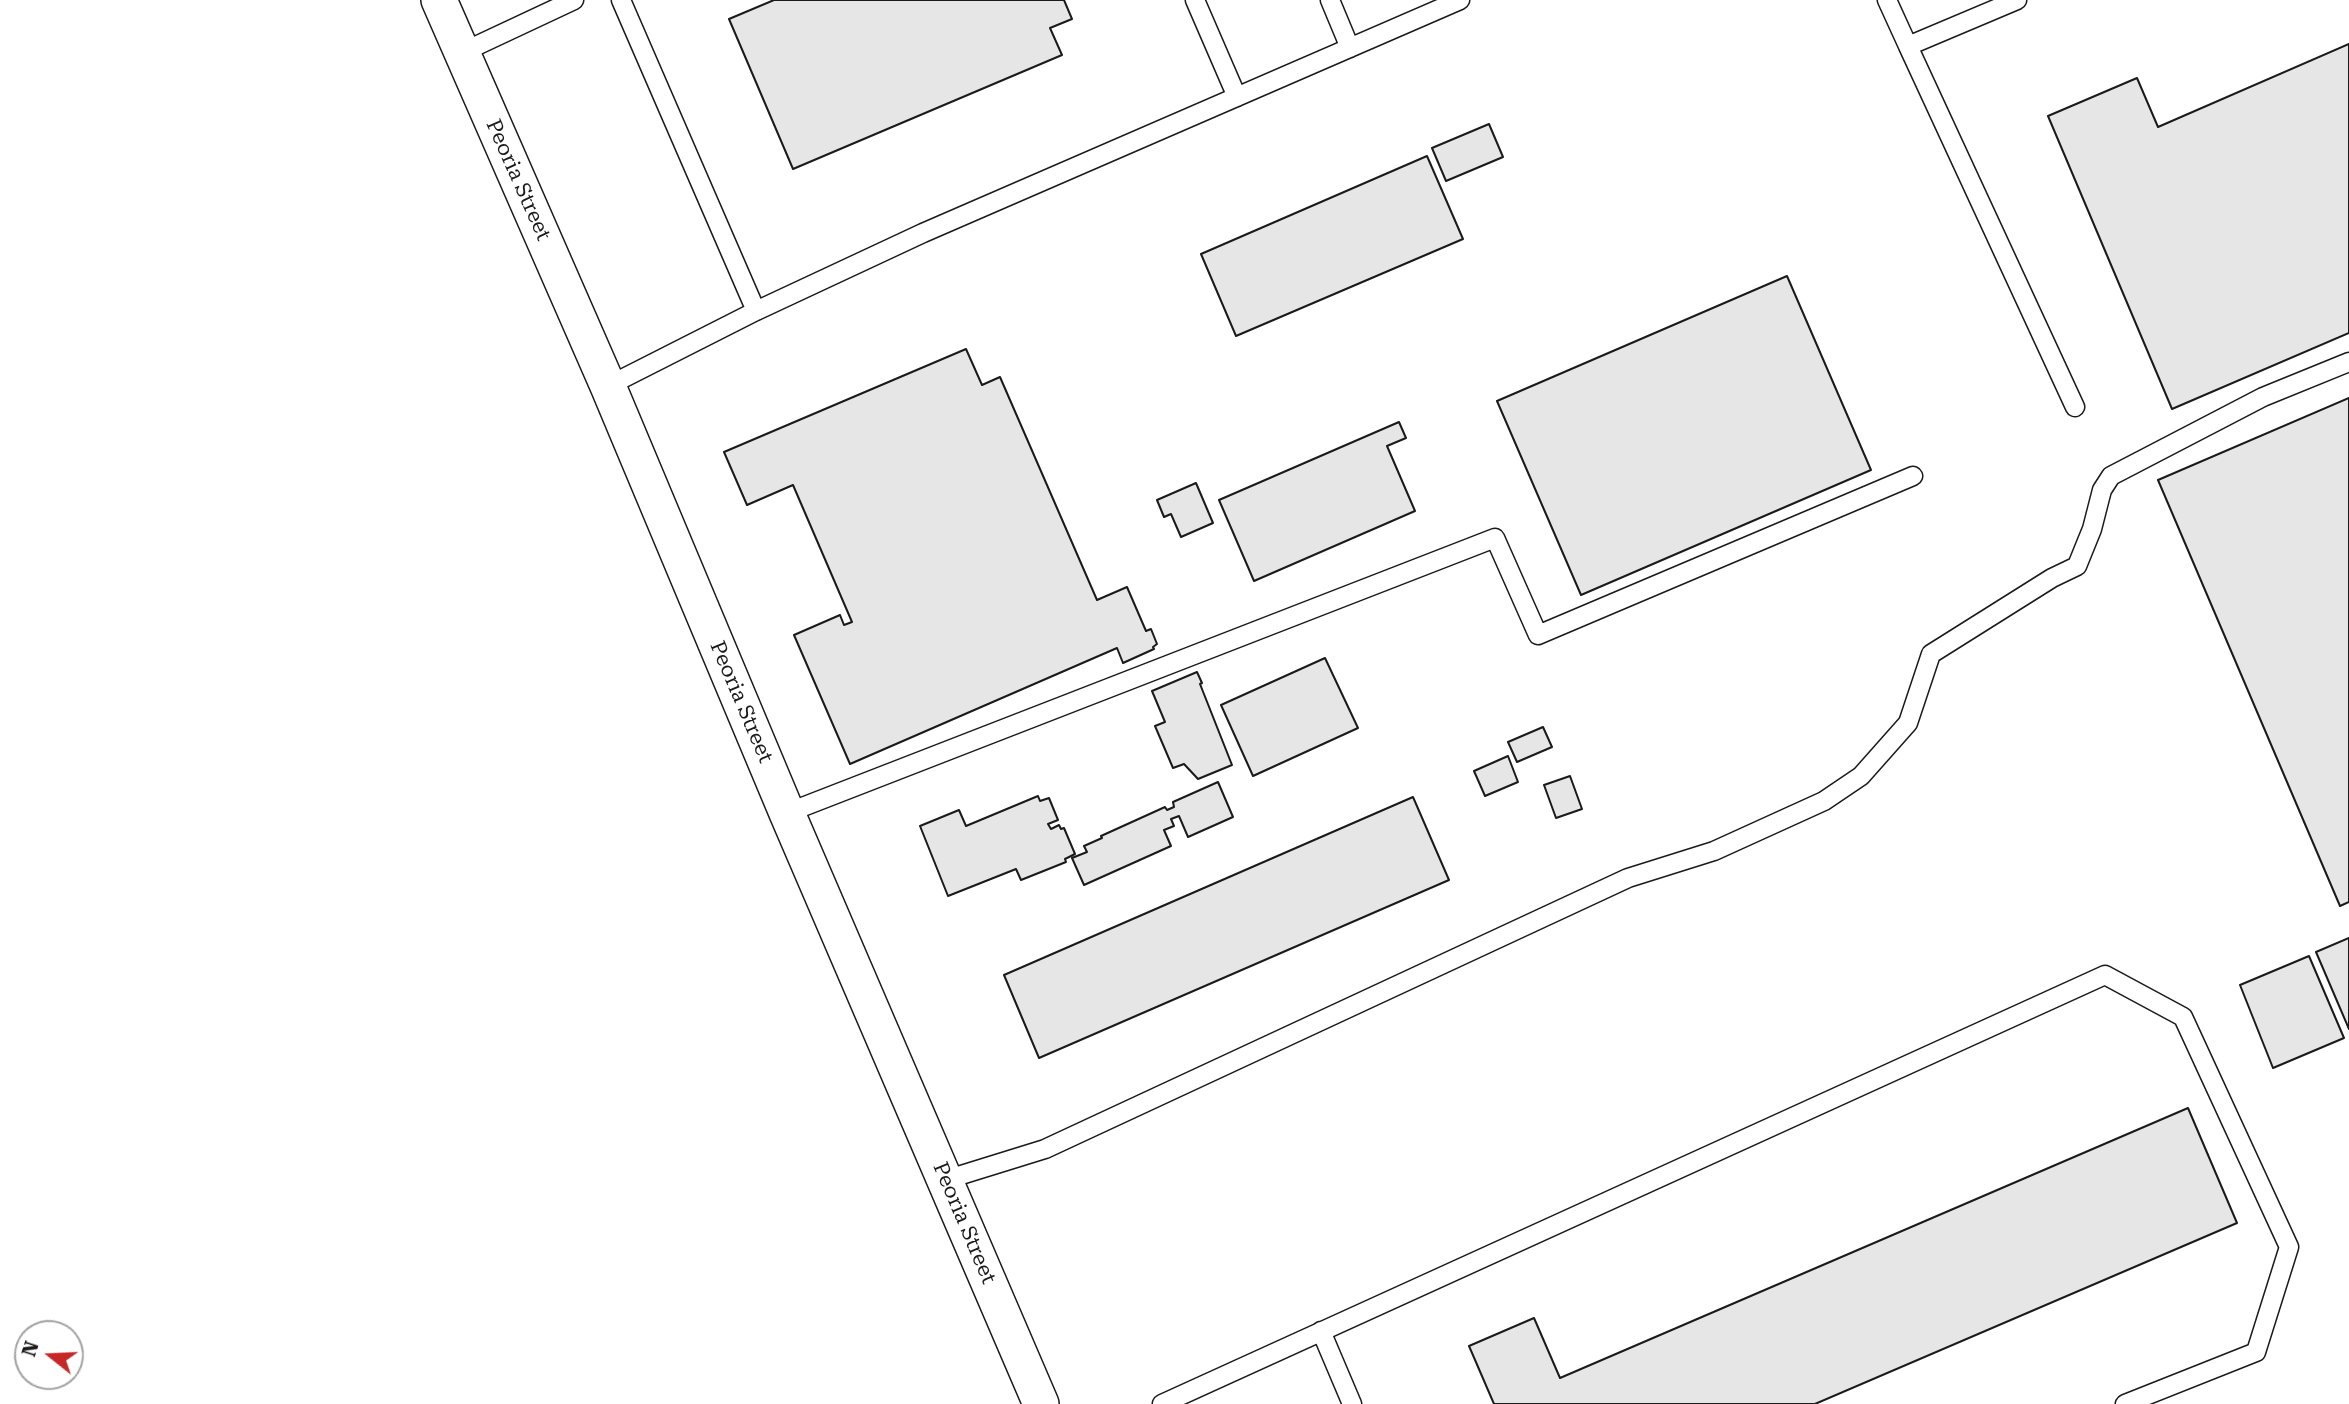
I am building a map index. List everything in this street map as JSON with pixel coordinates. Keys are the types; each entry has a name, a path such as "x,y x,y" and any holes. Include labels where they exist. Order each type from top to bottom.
{"street":[{"name":"Peoria Street","path":"439,0 608,386 787,813 1041,1404"}],"lane":[{"path":"461,53 574,0"},
{"path":"621,0 755,311"},
{"path":"1195,0 1237,97"},
{"path":"1329,0 1350,48"},
{"path":"608,386 755,311 923,233 1460,0"},
{"path":"1887,0 2075,407"},
{"path":"1908,47 2017,0"},
{"path":"945,1180 1045,1149 1628,878 1714,851 1824,801 1861,776 1908,723 1931,654 2077,565 2092,529 2102,490 2110,476 2263,397 2349,362"},
{"path":"787,813 1495,538 1538,635 1913,476"},
{"path":"1162,1404 2105,975 2183,1017 2289,1247 2256,1352 2125,1404"},
{"path":"1321,1331 1352,1404"}],"building":[{"path":"774,0 1064,0 1072,19 1050,28 1062,55 793,169 729,19"},
{"path":"2349,44 2349,333 2172,409 2048,116 2137,78 2158,127"},
{"path":"1489,124 1503,157 1446,181 1432,148"},
{"path":"1427,156 1463,239 1236,336 1201,254"},
{"path":"1787,276 1871,470 1581,595 1497,401"},
{"path":"966,349 982,385 1000,377 1097,600 1127,587 1146,631 1151,629 1157,644 1154,649 1123,663 1117,648 850,764 794,635 840,615 844,625 852,622 793,485 747,505 724,452"},
{"path":"2349,398 2349,902 2340,906 2158,480"},
{"path":"1399,422 1406,438 1387,446 1415,511 1254,581 1219,500"},
{"path":"1196,483 1213,523 1181,537 1171,514 1164,517 1157,500"},
{"path":"1325,658 1358,728 1253,776 1221,705"},
{"path":"1197,672 1232,765 1198,779 1184,764 1173,768 1155,726 1165,722 1152,691"},
{"path":"1543,727 1552,747 1517,762 1508,742"},
{"path":"1508,756 1518,782 1485,796 1474,771"},
{"path":"1570,776 1582,809 1556,818 1544,785"},
{"path":"1218,782 1233,817 1188,837 1179,816 1171,819 1174,826 1164,830 1171,846 1084,885 1072,858 1087,852 1084,846 1165,807 1167,810 1174,807 1173,802"},
{"path":"1038,796 1040,801 1049,798 1058,820 1048,824 1051,829 1059,825 1061,829 1064,828 1075,854 1065,859 1066,862 1021,880 1016,869 948,896 920,826 959,810 966,826"},
{"path":"1413,797 1449,880 1039,1058 1004,975"},
{"path":"2349,938 2349,1029 2316,952"},
{"path":"2309,956 2344,1038 2273,1068 2240,985"},
{"path":"2188,1108 2237,1223 1815,1404 1494,1404 1469,1346 1534,1318 1560,1378"}]}
